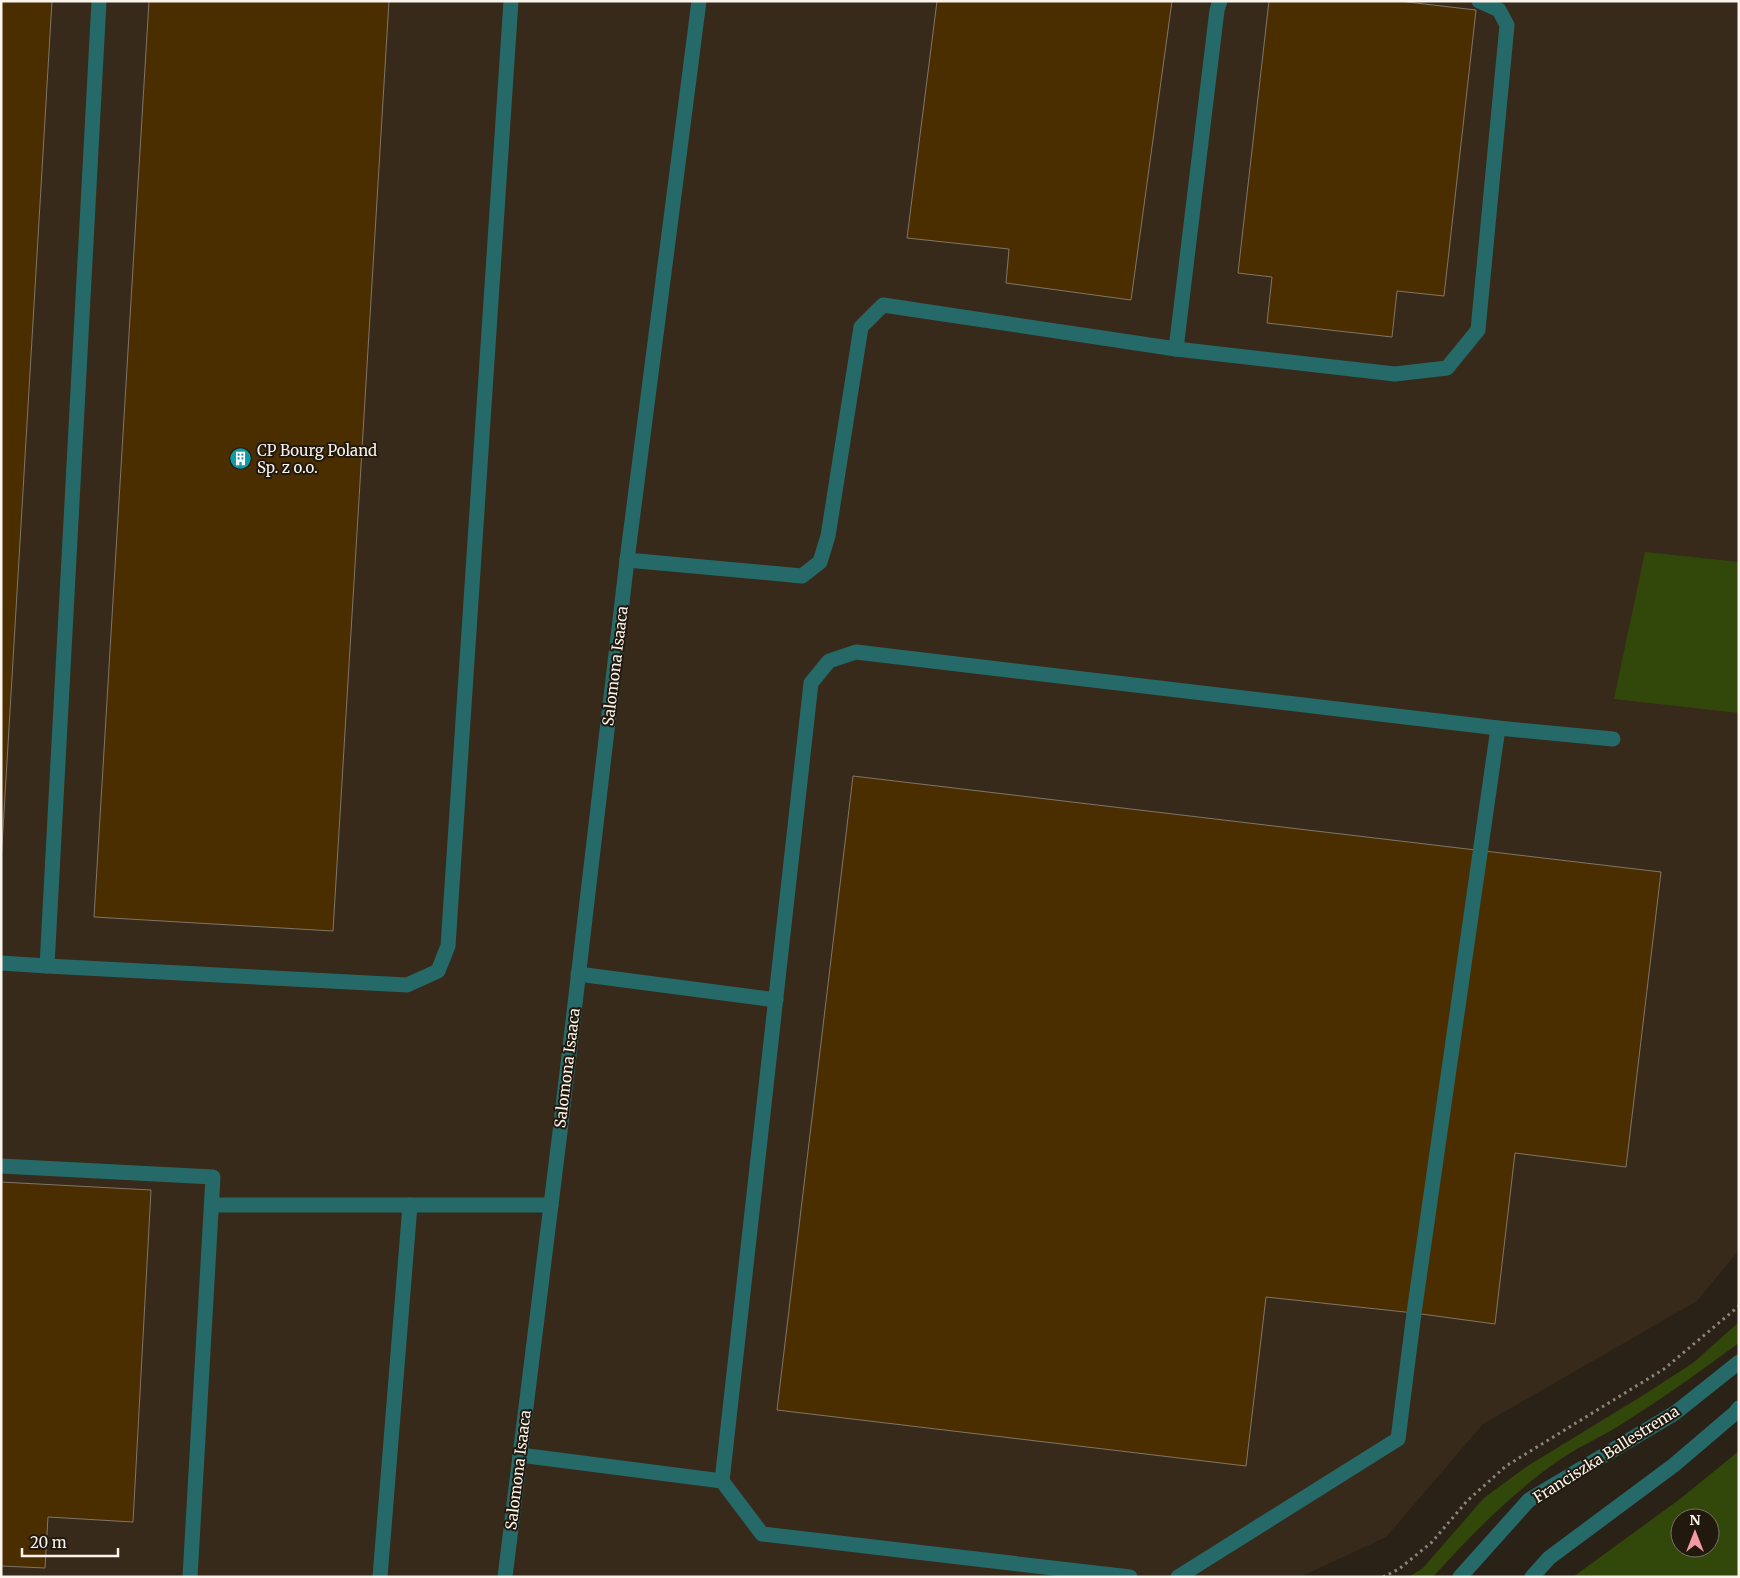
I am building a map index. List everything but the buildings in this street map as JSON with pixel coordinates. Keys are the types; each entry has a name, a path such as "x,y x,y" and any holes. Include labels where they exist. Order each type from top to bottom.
{"street":[{"path":"47,966 99,1"},
{"path":"1,964 407,985 438,971 448,946 449,936 511,1"},
{"name":"Salomona Isaaca","path":"505,1577 627,560 698,1"},
{"path":"1176,348 1216,10 1220,1"},
{"path":"627,560 802,576 820,562 828,536 861,327 883,305 1176,348 1395,374 1447,368 1478,330 1507,25 1499,10 1479,1"},
{"path":"1130,1577 762,1534 722,1481 812,683 829,661 856,652 1498,728 1613,739"},
{"path":"1178,1577 1398,1438 1415,1304 1498,728"},
{"path":"578,974 776,1000"},
{"path":"1,1166 213,1177 190,1577"},
{"path":"212,1205 551,1206"},
{"path":"380,1577 410,1205"},
{"name":"Franciszka Ballestrema","path":"1460,1577 1529,1500 1675,1413 1739,1362"},
{"path":"1532,1577 1548,1558 1674,1465 1735,1414 1739,1408"},
{"path":"520,1455 722,1481"}],"path":[{"path":"1383,1577 1399,1569 1432,1542 1467,1501 1506,1466 1664,1369 1739,1306"}],"shaded area":[{"path":"1,1 1739,1 1739,1250 1697,1301 1483,1424 1386,1537 1300,1577 1,1577"}],"green space":[{"path":"1645,552 1739,562 1739,713 1614,699"},
{"path":"1739,1322 1739,1343 1648,1407 1570,1453 1538,1476 1491,1517 1433,1577 1409,1577 1423,1568 1484,1498 1526,1467 1693,1363"},
{"path":"1739,1451 1739,1577 1573,1577 1680,1499"}],"place":[{"name":"CP Bourg Poland Sp. z o.o.","path":"241,459"}]}
